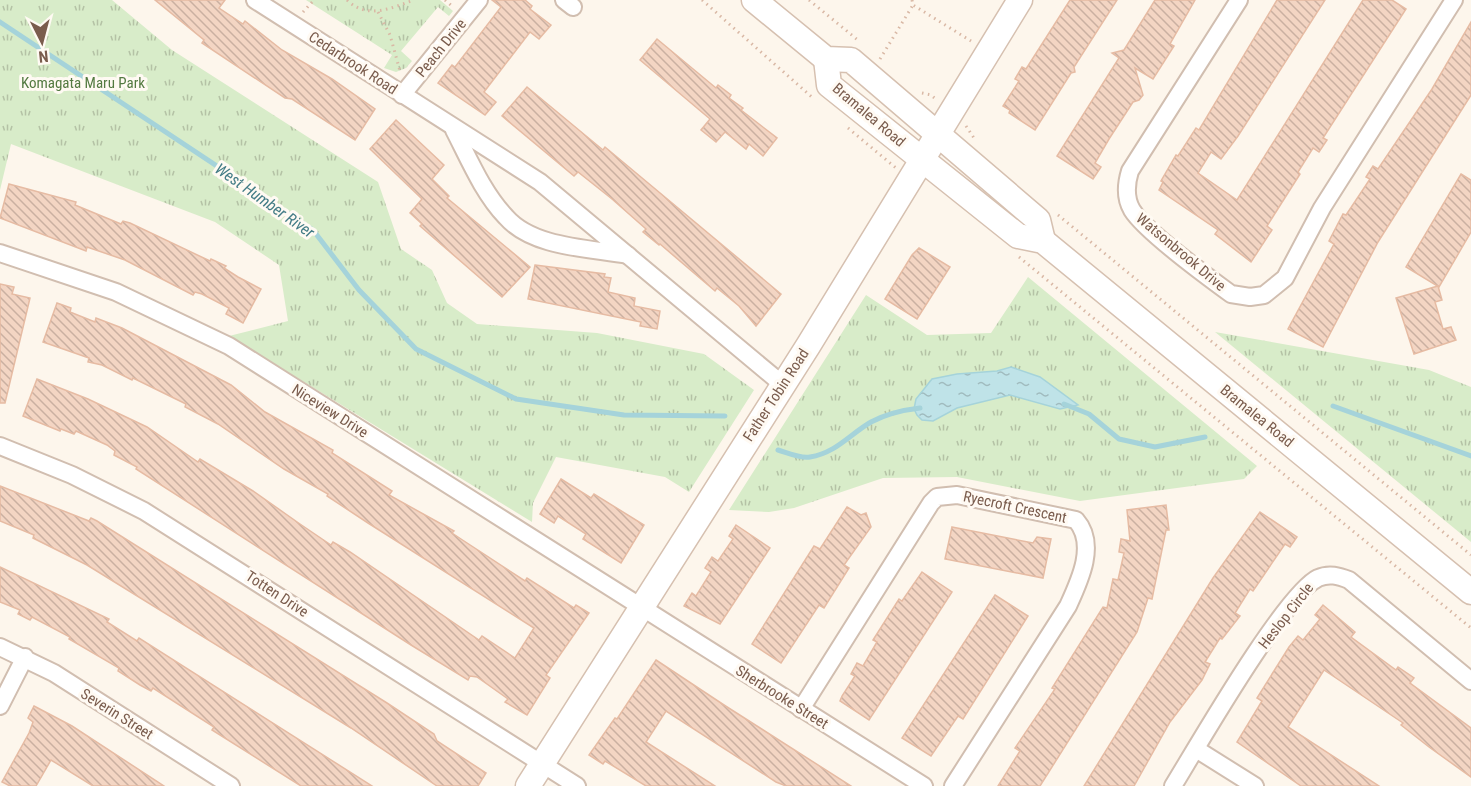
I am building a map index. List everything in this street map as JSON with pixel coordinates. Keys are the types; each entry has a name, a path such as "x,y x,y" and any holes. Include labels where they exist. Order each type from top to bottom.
{"main road":[{"path":"754,0 826,59"},
{"name":"Father Tobin Road","path":"528,786 782,384 1020,0"},
{"name":"Bramalea Road","path":"1043,241 1038,220 851,60 826,59 829,85 1018,236 1043,241 1471,592"}],"street":[{"name":"Cedarbrook Road","path":"255,0 540,182 782,384"},
{"name":"Peach Drive","path":"402,95 479,0"},
{"name":"Watsonbrook Drive","path":"1239,0 1131,171 1126,183 1129,202 1140,220 1231,294 1250,297 1264,295 1285,278 1322,208 1454,0"},
{"name":"Cedarbrook Road","path":"452,126 494,202 516,226 548,240 630,256"},
{"name":"Niceview Drive","path":"0,253 116,292 229,346 641,608"},
{"name":"Totten Drive","path":"0,446 72,475 144,511 577,786"},
{"name":"Ryecroft Crescent","path":"801,709 931,503 937,497 957,495 1076,520 1086,539 1086,554 1077,587 1057,625 953,786"},
{"name":"Heslop Circle","path":"1173,786 1268,637 1303,591 1320,577 1338,576 1349,580 1471,681"},
{"name":"Sherbrooke Street","path":"641,608 924,786"},
{"name":"Severin Street","path":"0,647 25,657 231,786"},
{"path":"0,706 25,657"},
{"path":"1196,749 1255,786"}],"path":[{"path":"299,15 314,0"},
{"path":"347,0 356,8 378,12 414,0"},
{"path":"445,0 457,10"},
{"path":"702,0 816,100"},
{"path":"867,75 880,59 912,2 975,44"},
{"path":"378,12 390,35 401,73"},
{"path":"843,124 886,161"},
{"path":"1051,209 1471,555"},
{"path":"1014,252 1471,628"}],"green space":[{"name":"Komagata Maru Park","path":"0,0 112,0 172,50 378,182 401,249 432,270 447,303 477,324 597,333 704,354 754,390 689,492 665,477 556,457 533,503 532,522 229,336 288,321 279,265 215,222 11,144 0,190"},
{"path":"306,0 440,0 453,11 449,16 438,7 401,51 412,61 406,68 396,72 384,68 392,55"},
{"path":"1028,277 1257,466 1244,479 1080,501 957,477 883,478 794,508 769,512 729,510 866,295 927,335 991,333"},
{"path":"1215,332 1429,370 1471,387 1471,542"}],"water":[{"path":"1011,367 1040,377 1078,405 1060,409 1010,395 957,408 933,421 922,420 914,409 916,399 932,379 957,374 997,371"}],"building":[{"path":"155,0 225,0 219,8 243,24 245,21 282,50 332,79 375,109 355,140 292,99 285,98 202,43 204,40"},
{"path":"492,0 525,0 532,6 530,9 551,25 539,39 530,32 484,92 496,102 485,115 438,83 452,65 455,67 501,7"},
{"path":"1070,0 1117,0 1074,67 1075,72 1071,73 1035,130 1009,113 1010,110 1003,106 1019,81 1015,79 1022,67 1026,69"},
{"path":"1155,0 1195,0 1170,44 1174,46 1153,79 1135,68 1143,95 1139,100 1133,102 1109,139 1095,163 1101,167 1093,179 1057,156 1119,58 1112,53 1124,50"},
{"path":"1277,0 1325,0 1238,136 1221,159 1211,152 1198,173 1237,200 1363,0 1392,0 1406,9 1323,138 1327,140 1319,152 1313,148 1298,172 1300,174 1267,226 1272,230 1251,262 1215,234 1218,230 1159,190 1163,182 1161,181 1176,155 1178,156 1196,128 1199,130"},
{"path":"1471,22 1471,95 1378,242 1323,347 1288,329 1334,244 1329,241 1343,214 1346,215 1370,179 1366,177 1373,166 1378,169 1432,89"},
{"path":"657,39 716,88 718,85 731,95 729,98 743,108 741,110 777,138 763,156 749,144 746,149 725,132 716,142 701,130 710,119 640,60"},
{"path":"527,87 603,150 605,147 781,294 756,326 739,306 717,288 715,291 643,232 646,229 612,199 578,172 574,176 502,116"},
{"path":"396,120 444,165 432,179 449,196 447,198 530,267 502,297 420,226 422,224 410,213 422,199 370,149"},
{"path":"1461,174 1471,180 1471,232 1439,287 1406,267"},
{"path":"9,184 76,202 75,205 121,224 123,221 130,223 210,261 211,259 226,266 224,268 261,289 243,323 226,314 229,308 202,294 195,292 193,295 125,260 87,247 86,251 0,218"},
{"path":"919,248 950,267 917,319 885,299 912,255"},
{"path":"535,265 605,274 604,277 611,278 608,292 635,298 634,306 660,311 657,329 640,326 641,322 528,299"},
{"path":"0,284 14,287 12,294 30,298 5,403 0,403"},
{"path":"1438,286 1442,300 1435,302 1443,329 1451,327 1456,340 1414,354 1396,298"},
{"path":"57,303 71,308 70,312 95,322 96,318 122,328 231,385 265,412 333,450 332,453 392,491 389,495 454,531 452,533 525,581 527,578 574,608 576,605 589,613 546,675 550,678 527,715 505,702 508,699 477,677 470,676 468,680 411,645 136,469 137,467 114,455 115,451 107,445 76,431 74,434 61,429 60,431 23,416 37,379 88,399 147,427 198,462 200,459 253,491 331,545 333,542 350,552 479,640 482,636 515,658 534,628 368,523 327,496 328,494 284,469 218,424 185,407 186,404 133,378 132,380 102,365 88,362 89,358 43,342"},
{"path":"561,479 591,498 594,494 644,525 621,563 583,539 586,534 558,516 554,523 540,514"},
{"path":"0,486 89,521 91,518 97,521 387,703 434,734 437,741 486,773 478,786 437,786 351,728 87,565 33,538 34,535 0,521"},
{"path":"1166,505 1169,530 1166,530 1152,599 1148,598 1137,632 1040,786 998,786 1020,751 1015,748 1055,689 1052,688 1103,607 1107,608 1113,579 1118,580 1124,553 1119,552 1121,539 1130,541 1127,510"},
{"path":"847,507 861,515 866,513 871,527 844,565 849,568 824,608 819,605 781,663 752,644 814,546 820,549"},
{"path":"1260,512 1297,537 1290,547 1285,544 1253,591 1250,589 1235,613 1240,616 1222,639 1220,638 1205,662 1210,664 1202,680 1170,722 1134,786 1084,786 1213,578"},
{"path":"736,525 770,548 720,624 684,606 692,593 696,596 711,572 705,568 712,557 718,561 733,539 729,536"},
{"path":"952,527 1033,543 1037,537 1051,539 1043,578 945,559"},
{"path":"0,567 109,619 107,622 137,641 139,638 372,786 301,786 212,730 214,727 153,688 151,691 118,671 119,668 69,639 70,637 32,617 30,620 18,614 20,610 0,602"},
{"path":"922,572 952,592 869,720 840,701 855,676 851,674 857,663 863,666 877,642 873,640 899,599 902,601"},
{"path":"995,595 1028,616 963,719 958,716 931,756 902,738"},
{"path":"1323,605 1355,632 1351,637 1396,670 1398,667 1414,678 1410,683 1471,728 1471,777 1401,725 1403,723 1324,670 1288,727 1379,786 1301,786 1237,742 1262,701 1257,698 1289,647 1298,636 1303,640 1320,619 1315,615"},
{"path":"656,660 851,786 786,786 776,782 666,711 646,742 715,786 646,786 605,761 603,764 589,755 615,718 617,719"},
{"path":"34,706 72,726 164,786 93,786 51,760 36,786 10,786 2,782 29,733 33,722 28,718"}],"waterway":[{"name":"West Humber River","path":"0,22 313,230 359,290 416,349 516,399 624,415 725,416"},
{"path":"1064,404 1089,414 1119,439 1155,447 1205,437"},
{"path":"1333,406 1471,456"},
{"path":"778,450 803,457 819,455 828,452 877,419 920,408"}]}
